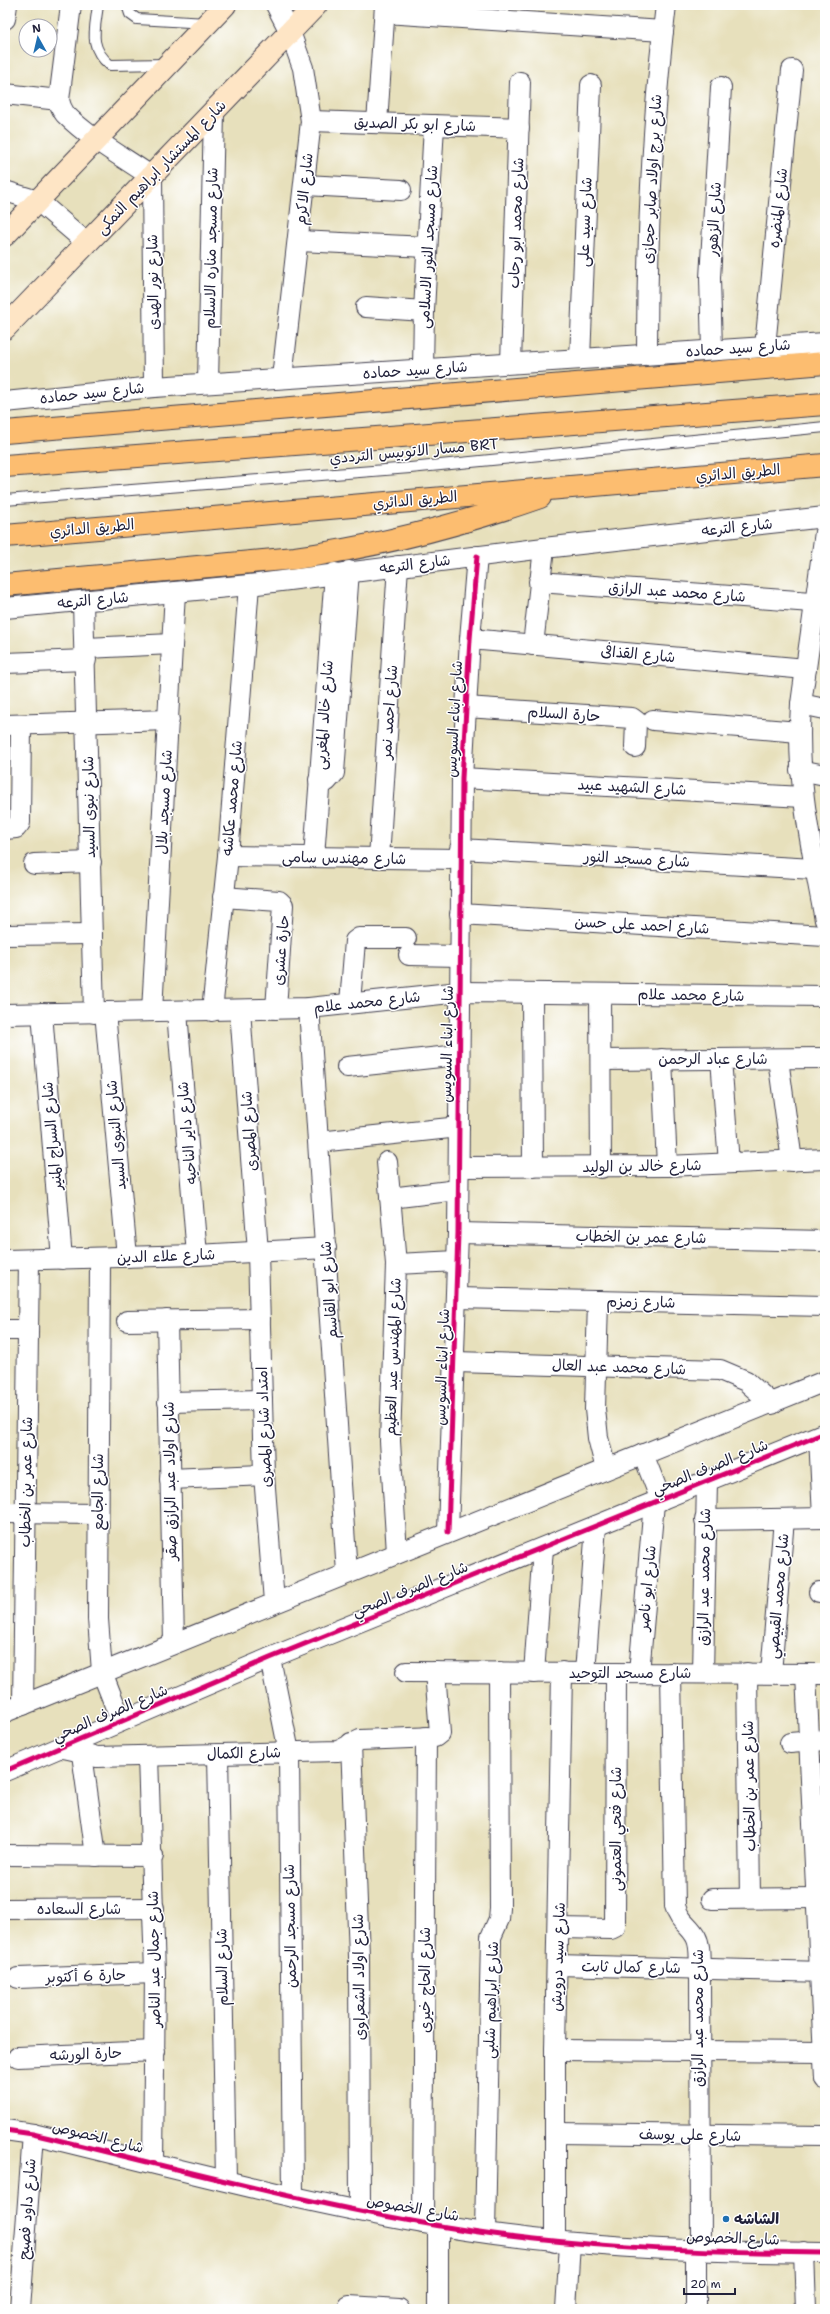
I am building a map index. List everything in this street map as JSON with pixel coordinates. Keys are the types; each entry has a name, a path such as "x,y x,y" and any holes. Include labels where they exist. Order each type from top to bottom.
{"highway":[{"path":"5,432 825,363"},
{"path":"5,466 825,404"},
{"name":"الطريق الدائري","path":"5,536 570,486 825,466"},
{"path":"5,585 335,552 402,539 455,526 570,486"}],"street":[{"path":"5,19 7,5"},
{"path":"71,5 59,100 64,113 97,139 152,177"},
{"path":"5,235 225,5"},
{"name":"شارع الاكرم","path":"276,5 290,32 303,68 311,121 299,240 282,378"},
{"name":"شارع المستشار ابراهيم النمكى","path":"5,328 316,5"},
{"name":"شارع برج اولاد صابر حجازى","path":"647,354 647,251 651,158 666,5"},
{"path":"377,123 385,9 663,31"},
{"name":"شارع المنضره","path":"765,347 792,70"},
{"name":"شارع محمد ابو رحاب","path":"511,363 520,82"},
{"name":"شارع سيد على","path":"580,359 591,85"},
{"name":"شارع الزهور","path":"712,350 710,278 721,87"},
{"path":"5,94 59,100"},
{"name":"شارع مسجد مناره الاسلام","path":"208,383 214,112"},
{"name":"شارع ابو بكر الصديق","path":"311,121 519,128"},
{"name":"شارع مسجد النور الاسلامى","path":"423,369 424,311 434,125"},
{"name":"شارع نور الهدى","path":"152,177 154,387"},
{"path":"304,185 400,190"},
{"path":"5,191 38,201 87,243"},
{"path":"299,240 427,247"},
{"path":"366,307 424,311"},
{"name":"شارع سيد حماده","path":"5,402 208,383 825,342"},
{"name":"شارع الترعه","path":"5,608 83,602 249,585 342,572 544,548 825,518"},
{"path":"824,911 814,869 818,848 803,797 800,770 799,732 806,669 817,645 825,532"},
{"path":"533,645 544,548"},
{"name":"شارع ابناء السويس","path":"448,1532 455,1362 458,1233 460,854 462,778 470,640 477,556"},
{"name":"شارع احمد نمر","path":"379,858 398,566"},
{"name":"شارع خالد المغربى","path":"314,857 319,780 327,781 334,773 342,572"},
{"name":"شارع محمد عبد الرازق","path":"539,582 820,603"},
{"name":"شارع محمد عكاشه","path":"212,1011 228,856 249,585"},
{"name":"شارع مسجد بلال","path":"152,1012 175,592"},
{"name":"شارع نبوى السيد","path":"83,602 86,654 92,934 100,1013"},
{"name":"شارع القذافى","path":"470,640 806,669"},
{"path":"5,663 172,644"},
{"path":"801,704 825,709"},
{"name":"حارة السلام","path":"466,707 632,718 636,721 635,747"},
{"path":"5,829 16,828 20,823 13,725 169,720"},
{"path":"653,720 799,732"},
{"path":"800,770 825,775"},
{"name":"شارع الشهيد عبيد","path":"462,778 803,797"},
{"name":"شارع مهندس سامى","path":"228,856 379,858 460,854"},
{"name":"شارع مسجد النور","path":"460,854 814,869"},
{"path":"34,864 90,862"},
{"name":"حارة عشرى","path":"223,897 278,901 283,905 276,1009"},
{"name":"شارع احمد على حسن","path":"460,914 825,936"},
{"path":"5,935 92,934"},
{"path":"350,1003 355,941 359,938 460,956"},
{"name":"شارع محمد علام","path":"5,1014 177,1012 309,1008 460,992 825,996"},
{"path":"532,993 533,1167"},
{"path":"600,994 601,1168"},
{"name":"شارع ابو القاسم","path":"309,1008 347,1573"},
{"name":"شارع المصرى","path":"240,1010 258,1252"},
{"name":"شارع داير الناحيه","path":"177,1012 197,1255"},
{"name":"شارع السراج المنير","path":"42,1013 62,1259"},
{"name":"شارع النبوى السيد","path":"100,1013 127,1257"},
{"path":"347,1067 459,1055"},
{"name":"شارع عباد الرحمن","path":"601,1060 825,1058"},
{"path":"721,1059 728,1164"},
{"path":"778,1059 792,1161"},
{"path":"662,1060 667,1166"},
{"path":"319,1142 459,1127"},
{"name":"شارع خالد بن الوليد","path":"459,1167 601,1168 825,1160"},
{"name":"شارع المهندس عبد العظيم","path":"387,1162 396,1264 390,1442 391,1477 398,1553"},
{"path":"390,1198 458,1190"},
{"name":"شارع عمر بن الخطاب","path":"458,1233 825,1241"},
{"name":"شارع علاء الدين","path":"5,1260 197,1255 326,1248"},
{"name":"امتداد شارع المصرى","path":"258,1252 264,1475 274,1602"},
{"name":"شارع الجامع","path":"100,1258 98,1613 102,1672 121,1722"},
{"name":"شارع عمر بن الخطاب","path":"14,1709 26,1513 29,1260"},
{"path":"396,1264 457,1261"},
{"name":"شارع زمزم","path":"456,1298 825,1306"},
{"path":"598,1301 596,1424 606,1469"},
{"path":"127,1321 260,1319"},
{"name":"شارع اولاد عبد الرازق صقر","path":"167,1320 174,1642"},
{"path":"5,1330 28,1330"},
{"name":"شارع محمد عبد العال","path":"455,1362 720,1370 746,1381 772,1404"},
{"path":"14,1709 174,1642 643,1454 772,1404 825,1381"},
{"path":"168,1402 262,1400"},
{"path":"705,1520 824,1518 822,1435"},
{"name":"شارع الصرف الصحي","path":"5,1771 270,1658 822,1435"},
{"path":"643,1454 657,1501"},
{"path":"170,1479 264,1475"},
{"name":"شارع محمد عبد الرازق","path":"703,1673 707,1481"},
{"name":"شارع ابو ناصر","path":"639,1673 657,1501"},
{"path":"5,1513 98,1514"},
{"name":"شارع محمد القبيصي","path":"771,1673 784,1519"},
{"path":"585,1673 596,1526"},
{"path":"534,1672 543,1548"},
{"name":"شارع مسجد الرحمن","path":"270,1658 289,1752 293,2196"},
{"name":"شارع مسجد التوحيد","path":"406,1672 816,1674"},
{"path":"426,1736 435,1737 440,1733 435,1672"},
{"name":"شارع ابراهيم شلبى","path":"485,2232 491,1937 499,1919 500,1908 499,1672"},
{"name":"شارع سيد درويش","path":"562,1672 559,1928 555,2050 555,2133 566,2309"},
{"name":"شارع فتحي العتمونى","path":"559,1928 612,1929 615,1927 616,1673"},
{"name":"شارع محمد عبد الرازق","path":"671,1673 676,1906 682,1922 693,1932 698,1942 700,1969 699,2250 696,2309"},
{"name":"شارع عمر بن الخطاب","path":"747,1673 750,1898"},
{"path":"816,1674 819,1817 818,1898 823,1972 825,2079"},
{"name":"شارع الكمال","path":"60,1748 68,1748 82,1754 97,1757 338,1751 351,1743 360,1740 426,1736"},
{"name":"شارع الحاج خيرى","path":"426,1736 431,2224 438,2309"},
{"path":"790,1743 817,1740"},
{"name":"شارع اولاد الشعراوى","path":"351,1743 359,1956 360,2211"},
{"path":"82,1754 96,1856"},
{"name":"شارع السلام","path":"218,1754 226,2180"},
{"name":"شارع جمال عبد الناصر","path":"148,1756 153,1856 155,1974 153,2163"},
{"path":"5,1855 153,1856"},
{"path":"712,1899 818,1898"},
{"name":"شارع السعاده","path":"5,1909 154,1908"},
{"name":"شارع كمال ثابت","path":"557,1965 823,1972"},
{"name":"حارة 6 أكتوبر","path":"18,1978 155,1974"},
{"path":"555,2050 825,2052"},
{"name":"حارة الورشه","path":"18,2057 155,2051"},
{"name":"شارع الخصوص","path":"5,2130 33,2134 360,2211 431,2224 562,2242 699,2250 825,2253"},
{"name":"شارع على يوسف","path":"555,2133 825,2136"},
{"name":"شارع داود فصيح","path":"19,2308 33,2134"},
{"path":"804,2252 806,2309"},
{"path":"349,2306 399,2309"}],"lane":[{"path":"98,5 94,41 102,59 110,65 168,64"},
{"path":"127,5 130,14 137,19 207,23"},
{"name":"مسار الاتوبيس الترددي BRT","path":"5,500 410,468 825,427"}],"cycle path":[{"path":"448,1532 458,1233 462,778 470,639 477,556"},
{"path":"5,1771 270,1658 825,1433"},
{"path":"5,2130 33,2134 227,2182 325,2204 473,2231 523,2238 623,2247 825,2253"}],"place":[{"name":"الشاشه","path":"726,2219"}]}
